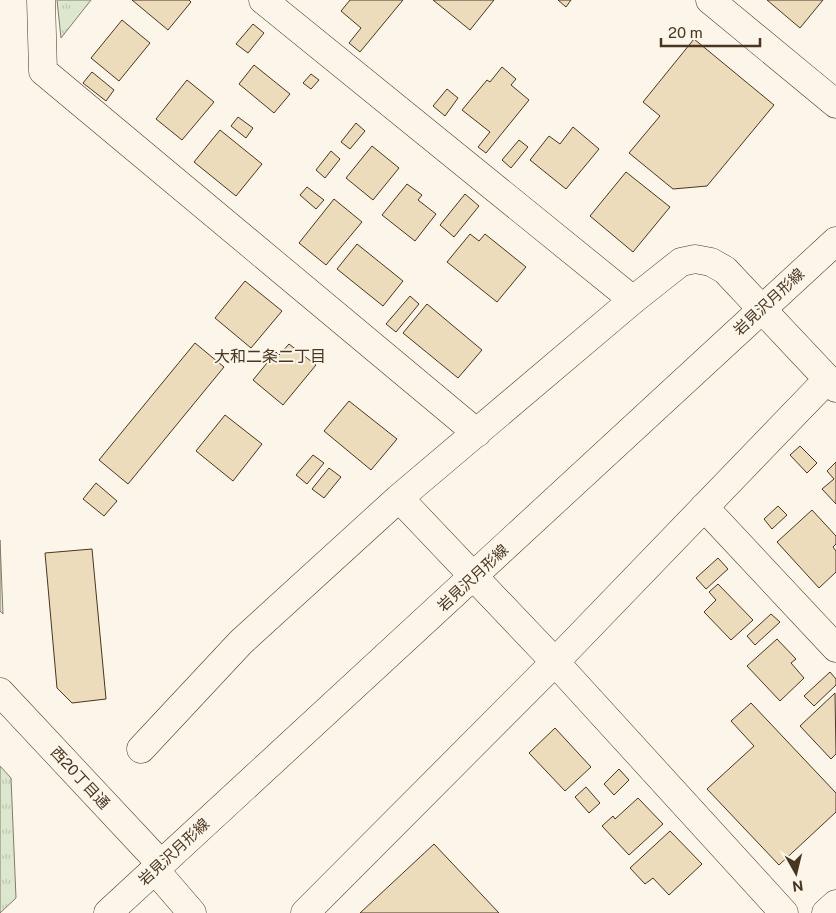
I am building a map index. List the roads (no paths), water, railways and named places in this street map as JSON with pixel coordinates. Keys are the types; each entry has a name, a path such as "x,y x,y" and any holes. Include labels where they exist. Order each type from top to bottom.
{"street":[{"path":"40,0 44,71 477,433"},
{"path":"263,0 633,300"},
{"path":"710,0 836,104"},
{"name":"岩見沢月形線","path":"108,913 836,241"},
{"path":"141,749 242,642 399,498 633,300 680,262 695,259 711,262 725,270 832,383 704,507 555,662 305,913"},
{"path":"399,498 555,662 784,913"},
{"path":"704,507 836,648"},
{"name":"西20丁目通","path":"0,692 158,867 192,913"},
{"path":"826,913 836,904"}],"district":[{"name":"大和二条二丁目","path":"270,356"}]}
